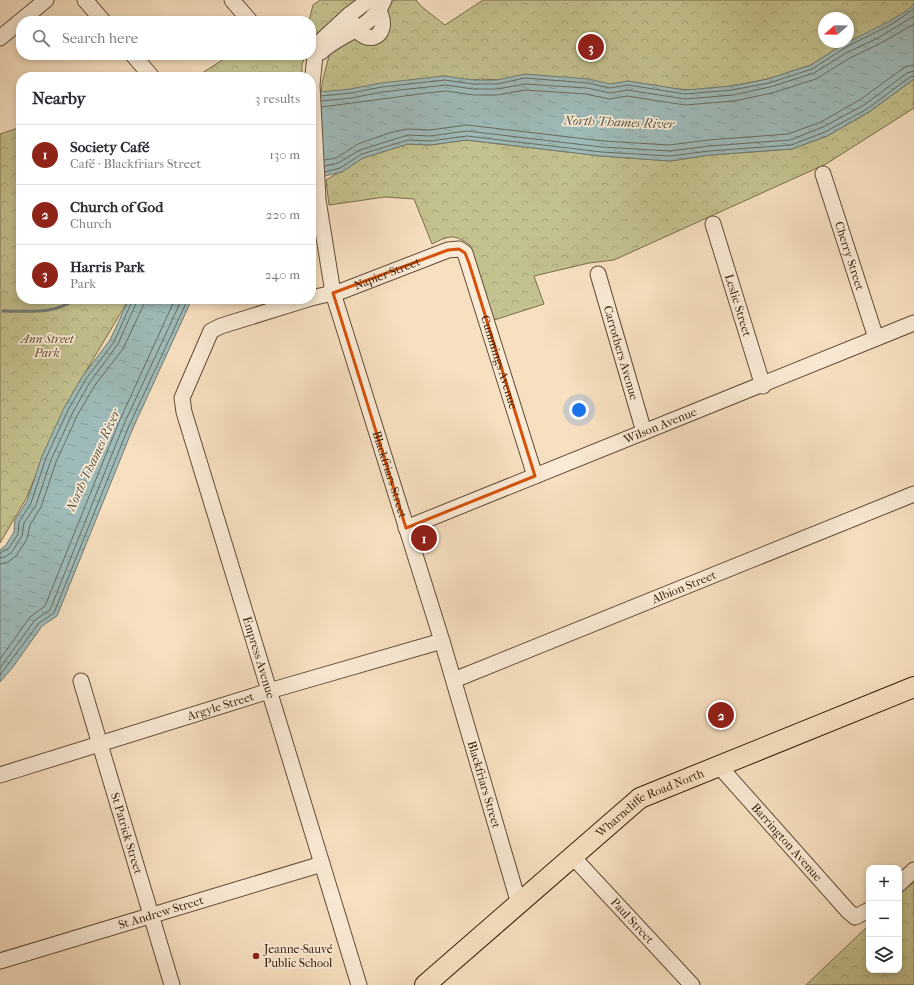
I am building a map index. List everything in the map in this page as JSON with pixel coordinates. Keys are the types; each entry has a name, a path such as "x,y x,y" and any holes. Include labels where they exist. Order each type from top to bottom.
{"main road":[{"name":"Wharncliffe Road North","path":"426,985 640,798 912,690"}],"street":[{"path":"27,16 46,0"},
{"path":"85,0 99,16"},
{"path":"232,0 246,16"},
{"path":"349,16 356,31 360,35 369,38 379,34 384,22 378,4"},
{"name":"Blackfriars Street","path":"316,56 322,40 349,16 378,4"},
{"path":"0,38 16,25"},
{"path":"316,58 326,47 356,31"},
{"path":"137,60 148,72"},
{"name":"Blackfriars Street","path":"313,72 315,60"},
{"name":"Blackfriars Street","path":"316,166 322,230 333,293 442,640 519,904"},
{"name":"Cherry Street","path":"823,174 876,338"},
{"name":"Leslie Street","path":"713,224 763,386"},
{"name":"Napier Street","path":"316,297 342,291 448,250 455,249 462,251"},
{"name":"Cummings Avenue","path":"462,251 469,263 535,476"},
{"name":"Carrothers Avenue","path":"598,274 644,432"},
{"name":"Napier Street","path":"211,331 221,326 294,304"},
{"name":"Wilson Avenue","path":"406,528 644,432 763,386 914,323"},
{"name":"Empress Avenue","path":"211,331 182,398 184,412 359,985"},
{"name":"Albion Street","path":"454,680 914,494"},
{"name":"Argyle Street","path":"0,775 269,691 442,640"},
{"name":"St Patrick Street","path":"81,681 172,985"},
{"name":"Barrington Avenue","path":"719,766 848,911 855,917 866,912"},
{"name":"Paul Street","path":"573,856 692,985"},
{"name":"St Andrew Street","path":"0,961 322,864"},
{"path":"902,881 914,870"}],"highlighted area":[{"path":"459,249 465,253 469,263 535,476 406,528 333,293 448,250"}],"green space":[{"path":"320,0 360,0 316,40 316,16 310,16 313,5"},
{"path":"394,0 416,0 422,7 445,25 483,0 914,0 914,8 894,25 854,43 854,12 818,12 818,48 842,48 828,54 811,65 768,79 703,90 673,89 628,81 611,85 481,79 359,92 321,99 322,83 330,52 370,25"},
{"path":"222,60 304,60 302,72 204,72"},
{"path":"914,79 914,108 826,164 614,260 589,263 534,276 544,304 491,321 470,245 455,237 443,239 432,244 414,199 385,197 329,205 326,180 363,158 408,144 430,145 466,140 601,156 670,161 710,155 792,149 827,136 869,112"},
{"name":"Ann Street Park","path":"16,129 16,304 126,304 73,393 58,422 26,499 0,543 0,134"},
{"path":"914,882 914,985 806,985 866,928 866,973 902,973 902,892"}],"water":[{"name":"North Thames River","path":"914,3 914,79 869,112 827,136 792,149 710,155 670,161 601,156 466,140 430,145 408,144 363,158 342,172 316,178 317,93 320,92 444,76 474,80 497,80 525,74 589,79 610,84 628,81 685,90 732,86 768,79 811,65 837,48 854,48 854,39 890,21 909,9"},
{"name":"North Thames River","path":"127,304 190,304 133,428 57,616 42,626 13,667 0,682 0,550 6,545 14,532 15,520 27,501 42,456 64,408 82,377 110,340"}],"waterway":[{"path":"3,311 41,311 58,308 67,304"}],"place":[{"name":"Harris Park","path":"591,47"},
{"name":"Society Café","path":"424,538"},
{"name":"Church of God","path":"721,715"},
{"name":"Jeanne-Sauvé Public School","path":"256,956"}]}
